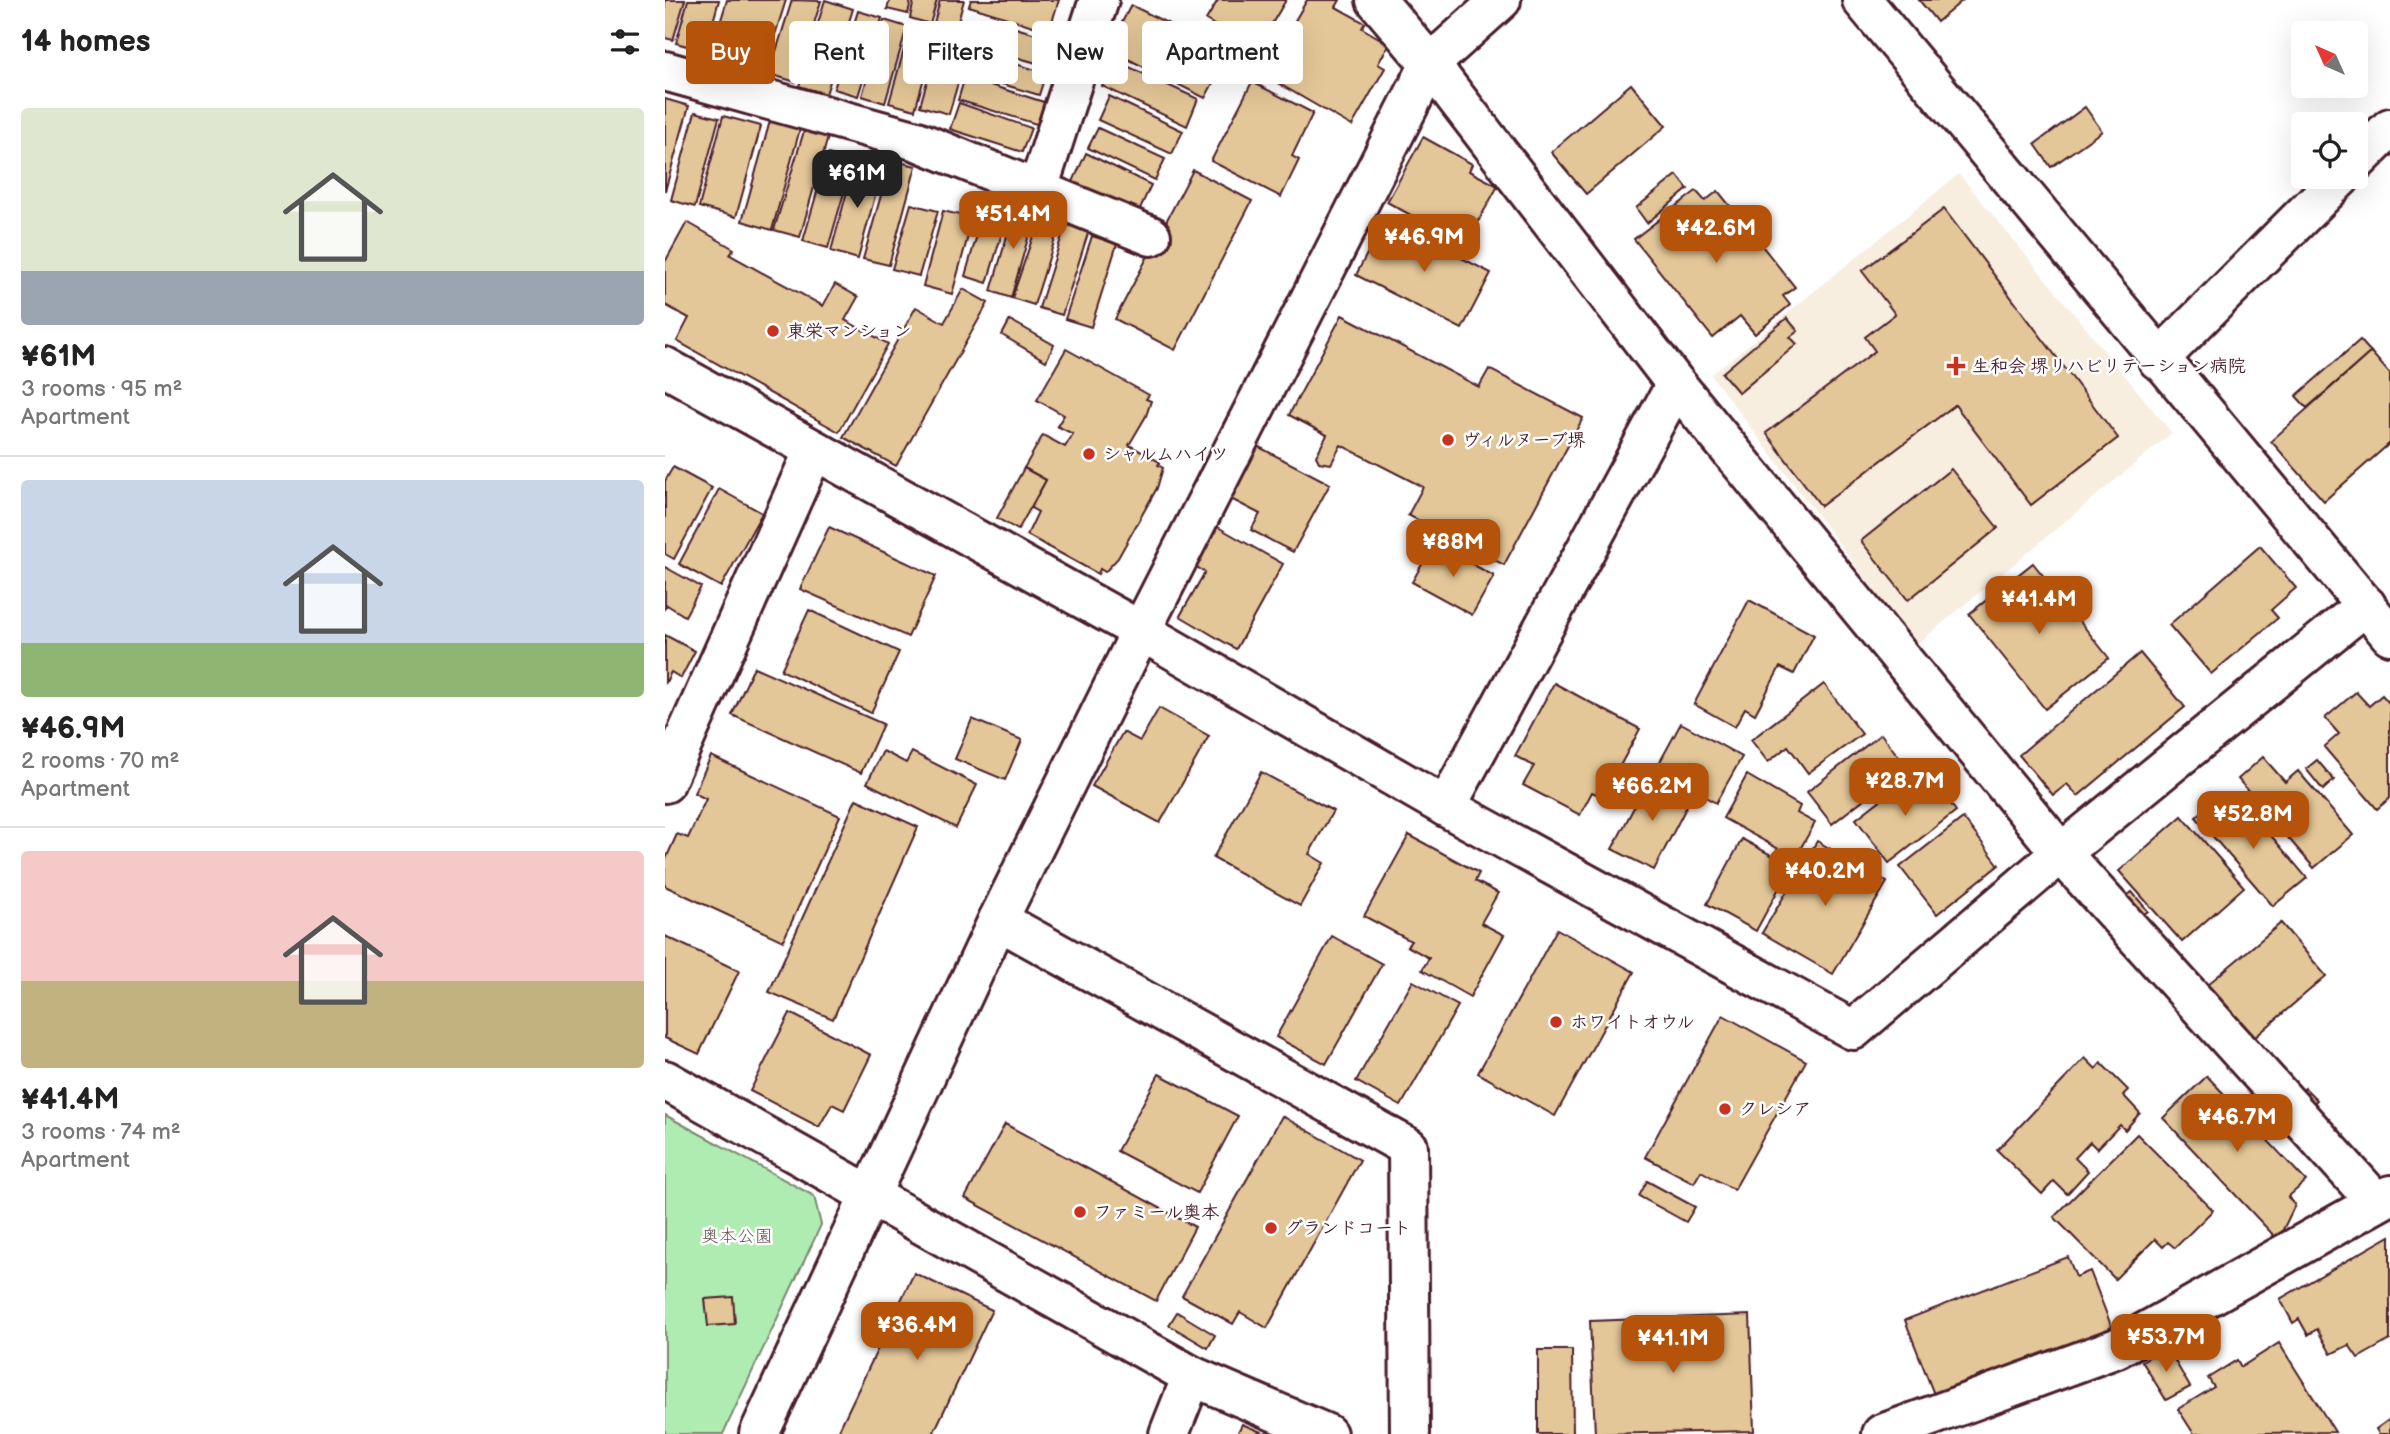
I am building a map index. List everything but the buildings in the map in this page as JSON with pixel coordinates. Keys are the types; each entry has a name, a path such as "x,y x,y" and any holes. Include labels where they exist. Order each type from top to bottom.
{"street":[{"path":"1038,189 1099,0"},
{"path":"1376,0 1430,64 1676,384 2061,853 2383,1198 2117,1348 1882,1434"},
{"path":"759,1434 998,920 1141,631 1430,64 1501,0"},
{"path":"1862,0 2158,360 2390,635"},
{"path":"665,71 917,141 1151,236"},
{"path":"2368,150 2390,128"},
{"path":"2158,360 2329,189"},
{"path":"665,367 1141,631 1446,807 1853,1030 2061,853 2366,605"},
{"path":"1446,807 1676,384"},
{"path":"665,783 673,742 814,450"},
{"path":"998,920 1408,1147 1410,1434"},
{"path":"665,1080 871,1193 1192,1376 1327,1434"},
{"path":"1169,1434 1192,1376"}],"shaded area":[{"path":"1959,174 2172,433 1916,645 1711,375"}],"green space":[{"name":"奥本公園","path":"665,1115 814,1196 821,1225 723,1434 665,1434"}],"place":[{"name":"東栄マンション","path":"773,331"},
{"name":"生和会 堺リハビリテーション病院","path":"1956,366"},
{"name":"ヴィルヌーブ堺","path":"1448,440"},
{"name":"シャルムハイツ","path":"1089,454"},
{"name":"ホワイトオウル","path":"1556,1022"},
{"name":"クレシア","path":"1725,1109"},
{"name":"ファミール奥本","path":"1080,1212"},
{"name":"グランドコート","path":"1271,1228"}]}
